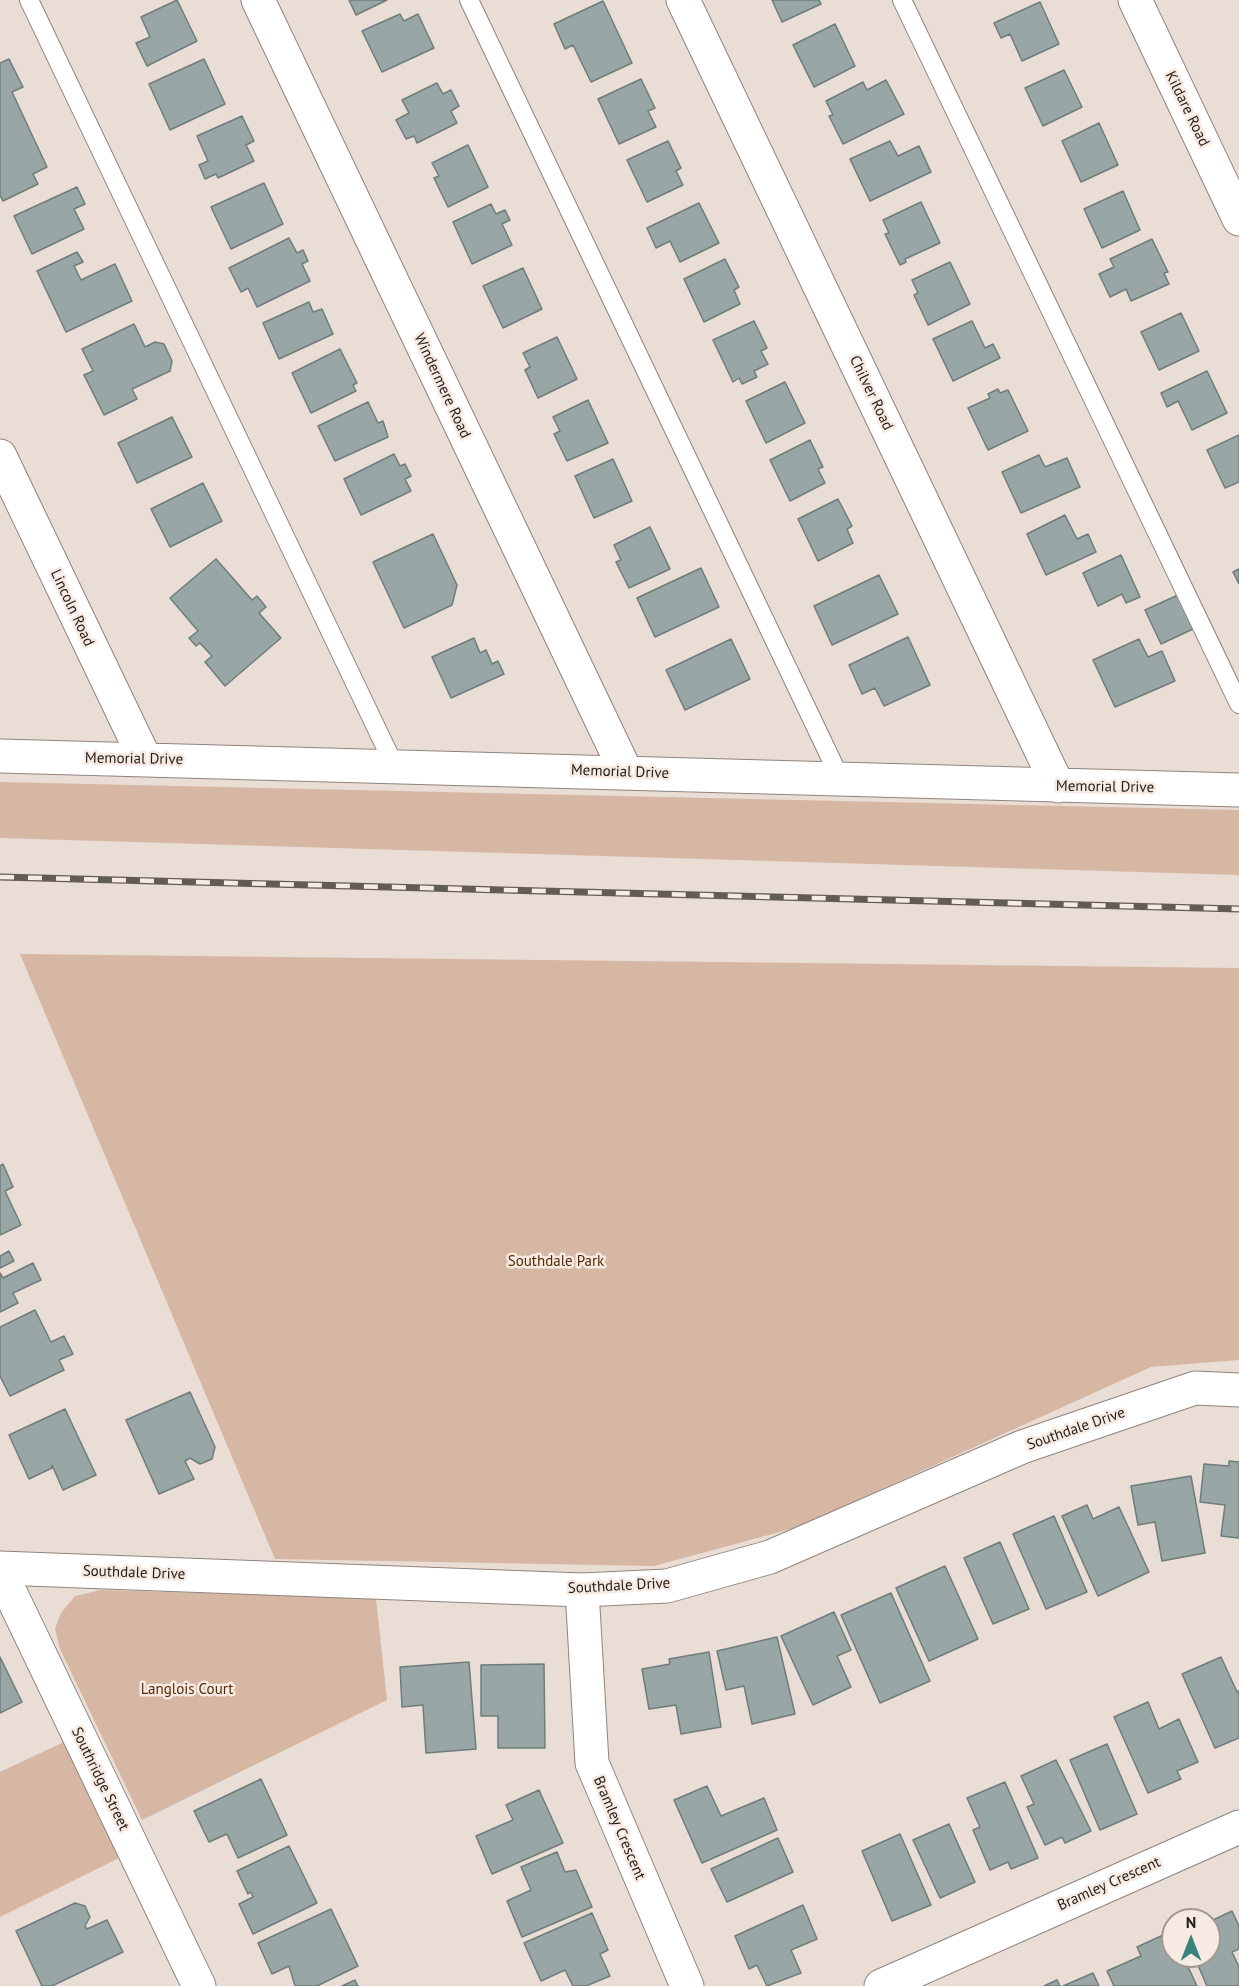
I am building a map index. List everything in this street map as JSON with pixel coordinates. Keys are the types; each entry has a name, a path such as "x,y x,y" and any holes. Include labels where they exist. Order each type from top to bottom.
{"street":[{"name":"Windermere Road","path":"258,0 626,772"},
{"name":"Chilver Road","path":"683,0 1058,786"},
{"name":"Kildare Road","path":"1135,0 1239,219"},
{"name":"Lincoln Road","path":"0,456 145,759"},
{"name":"Memorial Drive","path":"0,756 1239,790"},
{"name":"Southdale Drive","path":"0,1570 582,1590 667,1586 770,1557 1022,1447 1195,1388 1239,1390"},
{"name":"Southridge Street","path":"0,1570 199,1986"},
{"name":"Bramley Crescent","path":"582,1590 592,1763 687,1986"},
{"name":"Bramley Crescent","path":"881,1986 1239,1827"}],"lane":[{"path":"29,0 395,767"},
{"path":"469,0 841,780"},
{"path":"902,0 1239,704"}],"green space":[{"path":"0,782 1239,810 1239,875 0,838"},
{"name":"Southdale Park","path":"20,954 1239,968 1239,1360 1151,1367 798,1527 654,1566 275,1559"},
{"name":"Langlois Court","path":"100,1590 376,1598 387,1700 142,1820 60,1649 55,1629 61,1613 75,1596"},
{"path":"64,1742 119,1858 0,1917 0,1772"}],"building":[{"path":"177,0 197,41 147,66 136,43 150,37 141,17"},
{"path":"349,0 387,0 356,15"},
{"path":"772,0 819,0 821,4 782,22"},
{"path":"603,1 632,63 591,82 573,45 565,49 554,24"},
{"path":"1040,2 1059,44 1022,61 1010,34 1001,38 994,23"},
{"path":"400,14 404,21 418,14 434,48 382,72 362,31"},
{"path":"835,24 855,66 814,87 793,45"},
{"path":"9,59 23,87 12,92 47,167 33,174 38,184 3,201 0,195 0,63"},
{"path":"204,59 225,104 170,130 149,84"},
{"path":"1064,70 1082,107 1043,126 1025,88"},
{"path":"641,79 655,108 648,111 656,127 619,144 598,99"},
{"path":"886,80 904,114 843,144 829,116 833,115 826,101 863,82 867,90"},
{"path":"437,83 443,94 451,90 459,106 451,111 457,123 417,143 414,136 406,139 396,120 409,113 402,100"},
{"path":"242,116 254,141 246,145 254,161 218,178 216,174 205,179 199,165 208,161 197,136"},
{"path":"1099,123 1118,165 1081,182 1062,141"},
{"path":"668,141 681,168 676,171 683,185 647,202 627,160"},
{"path":"890,141 898,156 919,146 931,172 870,201 850,159"},
{"path":"468,145 488,187 448,207 434,178 439,176 432,163"},
{"path":"264,183 283,224 231,249 211,207"},
{"path":"77,187 85,204 74,209 84,229 32,254 14,216"},
{"path":"1123,191 1140,230 1102,248 1084,209"},
{"path":"921,202 940,243 905,259 906,262 900,265 885,234 889,233 883,220"},
{"path":"699,203 719,243 680,262 670,241 656,248 647,228"},
{"path":"491,204 496,214 505,210 510,220 502,224 512,245 472,264 453,222"},
{"path":"289,238 297,253 303,250 308,261 302,264 310,281 257,307 248,288 241,292 229,268"},
{"path":"1152,239 1168,272 1164,273 1169,284 1131,301 1126,289 1110,297 1099,274 1114,267 1110,259"},
{"path":"77,252 83,262 74,266 81,280 115,264 132,301 66,332 37,271"},
{"path":"725,259 739,287 734,290 740,304 704,322 684,279"},
{"path":"950,262 970,304 928,325 914,295 918,293 912,280"},
{"path":"523,268 542,309 503,328 483,286"},
{"path":"309,302 313,312 322,309 333,334 279,359 263,323"},
{"path":"1181,313 1199,351 1159,370 1141,332"},
{"path":"754,321 767,348 761,351 768,364 754,371 757,377 742,384 739,378 733,382 713,340"},
{"path":"972,321 985,348 993,344 1000,358 953,381 933,339"},
{"path":"134,324 145,347 155,342 164,344 172,361 170,371 132,389 137,399 104,415 84,375 93,371 82,349"},
{"path":"557,337 577,379 538,398 525,370 530,367 523,353"},
{"path":"340,349 357,383 353,385 356,391 311,413 292,373"},
{"path":"1207,371 1227,413 1192,430 1178,401 1167,407 1161,393"},
{"path":"785,382 805,423 766,443 746,401"},
{"path":"998,389 1000,393 1008,390 1028,431 988,450 968,408 990,398 988,394"},
{"path":"588,400 608,443 567,461 554,434 560,431 553,417"},
{"path":"368,402 378,423 383,421 388,437 335,461 318,426"},
{"path":"172,417 192,457 137,483 118,443"},
{"path":"1239,435 1239,482 1225,488 1207,450"},
{"path":"810,440 823,467 818,469 825,483 790,501 770,460"},
{"path":"394,454 400,466 405,464 411,476 405,479 411,491 361,515 344,479"},
{"path":"1039,455 1045,467 1067,458 1080,487 1021,513 1002,472"},
{"path":"613,459 632,501 594,518 575,476"},
{"path":"203,483 222,521 170,547 151,509"},
{"path":"838,499 852,526 847,529 853,543 818,561 798,519"},
{"path":"1065,515 1077,539 1088,534 1096,552 1046,575 1027,534"},
{"path":"650,527 670,569 629,588 616,562 621,560 614,545"},
{"path":"433,534 457,585 452,605 404,628 373,562"},
{"path":"1121,555 1140,597 1126,603 1122,594 1098,606 1083,573"},
{"path":"216,559 252,600 257,596 266,607 259,613 281,638 225,686 205,662 212,656 200,643 196,646 189,638 198,631 170,598"},
{"path":"701,568 719,607 655,637 637,598"},
{"path":"1239,569 1239,584 1233,572"},
{"path":"879,575 898,614 832,645 814,606"},
{"path":"1178,595 1193,629 1161,644 1145,610"},
{"path":"908,637 930,685 884,706 875,688 862,694 849,665"},
{"path":"474,638 480,653 486,650 492,664 498,661 504,674 451,698 432,657"},
{"path":"731,639 750,679 685,710 666,670"},
{"path":"1139,639 1148,657 1162,651 1175,681 1115,707 1093,660"},
{"path":"3,1164 13,1187 5,1191 21,1225 0,1235 0,1166"},
{"path":"9,1251 14,1261 0,1268 0,1256"},
{"path":"33,1263 41,1280 13,1293 18,1303 0,1312 0,1273 3,1278"},
{"path":"35,1310 51,1342 64,1336 73,1354 59,1360 64,1370 10,1396 0,1376 0,1327"},
{"path":"190,1392 215,1447 212,1459 200,1464 190,1458 185,1461 194,1479 159,1494 126,1420"},
{"path":"65,1409 96,1475 63,1490 52,1465 52,1468 29,1479 9,1435"},
{"path":"1229,1461 1239,1462 1239,1538 1221,1536 1225,1505 1200,1502 1204,1464 1229,1466"},
{"path":"1191,1476 1205,1553 1162,1561 1155,1522 1138,1525 1131,1486"},
{"path":"1087,1505 1093,1519 1119,1507 1149,1572 1098,1596 1062,1516"},
{"path":"1054,1516 1087,1592 1046,1609 1013,1534"},
{"path":"1000,1542 1029,1609 993,1624 964,1558"},
{"path":"945,1566 978,1639 929,1661 896,1588"},
{"path":"891,1593 930,1681 880,1703 841,1615"},
{"path":"834,1612 851,1650 837,1656 851,1687 813,1705 781,1636"},
{"path":"777,1637 795,1714 752,1724 744,1686 726,1690 717,1651"},
{"path":"709,1652 721,1727 681,1734 676,1705 649,1709 642,1669 670,1664 669,1659"},
{"path":"0,1657 22,1702 0,1713"},
{"path":"1221,1657 1237,1692 1239,1691 1239,1738 1215,1748 1182,1674"},
{"path":"469,1662 476,1749 426,1753 423,1705 402,1707 400,1667"},
{"path":"544,1664 545,1748 498,1748 498,1716 481,1716 481,1665"},
{"path":"1148,1702 1159,1729 1179,1719 1198,1762 1177,1771 1181,1779 1148,1793 1114,1717"},
{"path":"1107,1744 1137,1814 1100,1830 1070,1760"},
{"path":"1056,1760 1091,1831 1065,1843 1062,1837 1045,1845 1027,1807 1034,1804 1021,1776"},
{"path":"261,1779 287,1835 238,1858 227,1834 209,1842 194,1811"},
{"path":"1005,1782 1038,1858 1011,1869 1008,1862 990,1870 973,1830 980,1827 967,1798"},
{"path":"707,1786 721,1816 764,1798 777,1830 702,1863 674,1800"},
{"path":"539,1790 563,1843 492,1874 476,1836 513,1820 506,1805"},
{"path":"949,1824 975,1882 940,1898 913,1840"},
{"path":"900,1834 931,1905 892,1921 862,1851"},
{"path":"778,1838 793,1872 727,1902 711,1869"},
{"path":"289,1846 317,1903 253,1934 239,1904 253,1897 251,1892 248,1894 237,1871"},
{"path":"557,1852 565,1872 576,1870 592,1907 522,1937 507,1901 531,1890 521,1867"},
{"path":"75,1903 85,1906 90,1917 85,1926 87,1929 107,1920 123,1952 52,1986 42,1986 16,1931"},
{"path":"803,1905 817,1939 791,1950 801,1973 767,1986 757,1965 749,1969 735,1936"},
{"path":"331,1909 358,1966 317,1986 295,1986 289,1966 272,1974 258,1943"},
{"path":"1232,1911 1239,1926 1239,1949 1232,1952 1239,1967 1239,1986 1207,1986 1199,1968 1221,1968 1221,1916"},
{"path":"592,1913 608,1950 600,1954 610,1976 586,1986 573,1986 565,1970 541,1981 524,1943"},
{"path":"1161,1936 1161,1968 1189,1968 1197,1986 1114,1986 1107,1971 1141,1956 1137,1947"},
{"path":"1093,1973 1099,1986 1063,1986"},
{"path":"355,1980 358,1986 342,1986"},
{"path":"1057,1980 1060,1986 1044,1986"}],"railway":[{"path":"0,877 1239,909"}]}
